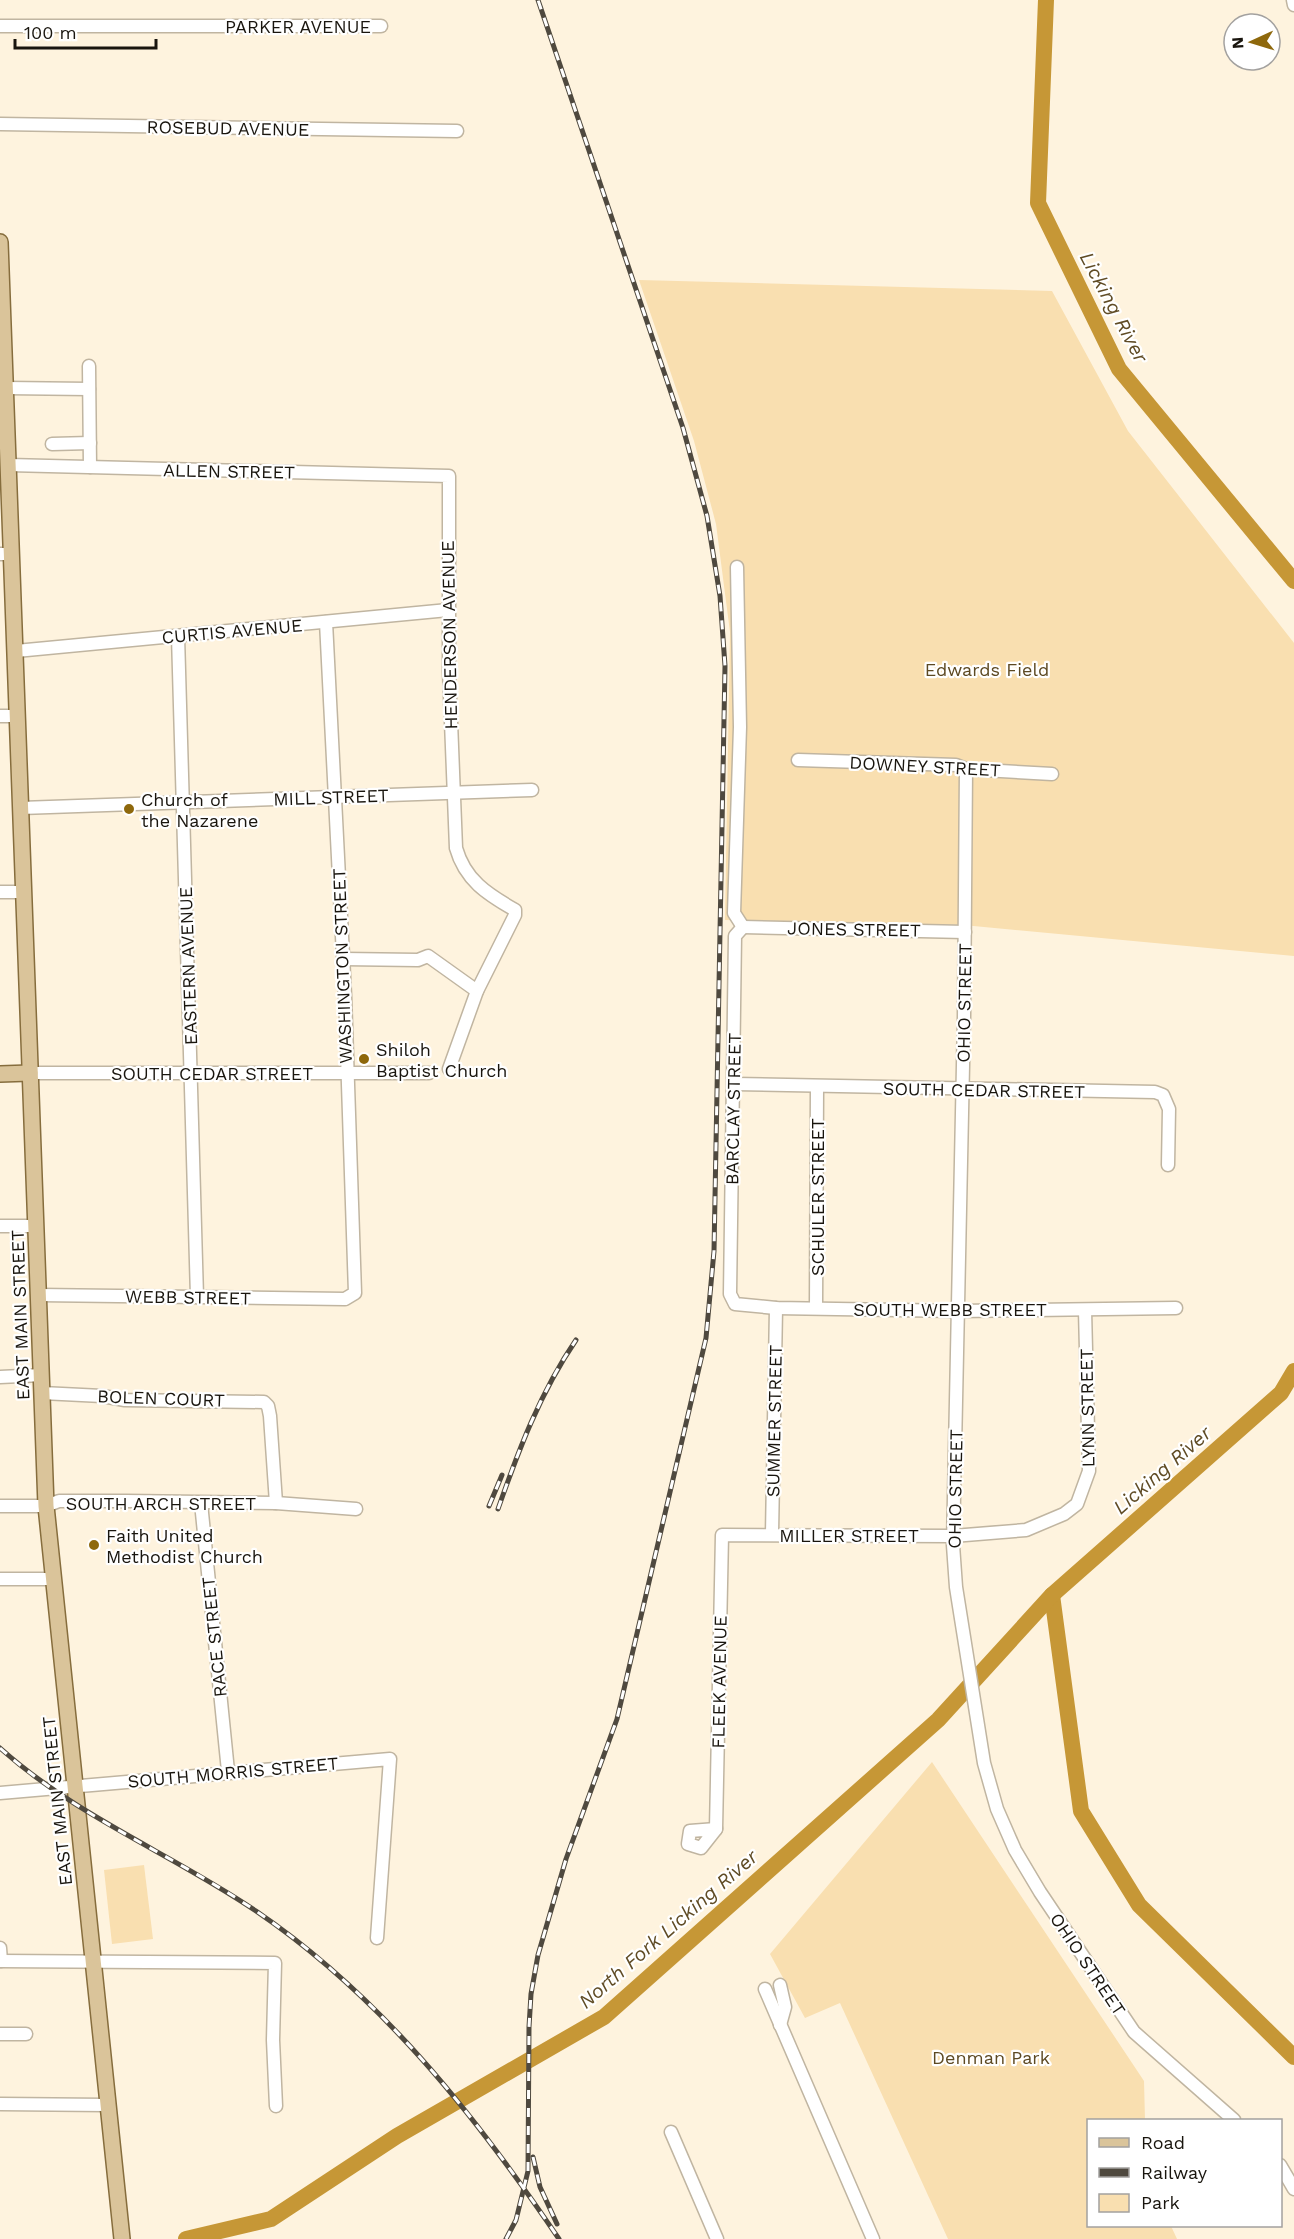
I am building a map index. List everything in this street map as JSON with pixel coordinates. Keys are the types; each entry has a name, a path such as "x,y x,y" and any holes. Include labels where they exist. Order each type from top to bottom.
{"main road":[{"name":"EAST MAIN STREET","path":"1,252 4,397 9,465 6,554 15,651 46,1506 118,2222 122,2239"},
{"path":"0,1074 30,1073"}],"street":[{"path":"1293,0 1294,5"},
{"name":"PARKER AVENUE","path":"0,26 381,26"},
{"name":"ROSEBUD AVENUE","path":"0,124 457,131"},
{"path":"89,366 90,467"},
{"path":"4,397 89,389"},
{"path":"52,444 90,443"},
{"name":"ALLEN STREET","path":"9,465 449,477"},
{"name":"HENDERSON AVENUE","path":"449,477 448,610 456,848 466,874 481,889 515,910 514,918 477,991"},
{"path":"737,567 740,727 734,913 743,927"},
{"name":"CURTIS AVENUE","path":"15,651 448,610"},
{"name":"WASHINGTON STREET","path":"326,622 357,1288 350,1298 337,1299"},
{"name":"EASTERN AVENUE","path":"178,636 197,1297"},
{"path":"0,716 17,716"},
{"name":"DOWNEY STREET","path":"798,760 956,765 966,769 1052,774"},
{"name":"OHIO STREET","path":"966,769 953,1536 954,1568 979,1731 990,1786 1005,1828 1046,1902 1134,2032 1232,2119"},
{"name":"MILL STREET","path":"21,808 532,790"},
{"path":"0,892 24,892"},
{"name":"JONES STREET","path":"743,927 965,932"},
{"name":"BARCLAY STREET","path":"730,1294 735,936 743,927"},
{"path":"343,959 418,960 428,956 477,991 448,1069"},
{"name":"SOUTH CEDAR STREET","path":"30,1073 429,1072"},
{"name":"SOUTH CEDAR STREET","path":"734,1084 1155,1092 1163,1095 1169,1109 1168,1165"},
{"name":"SCHULER STREET","path":"816,1308 817,1087"},
{"path":"0,1226 36,1226"},
{"name":"SOUTH WEBB STREET","path":"730,1294 731,1300 740,1307 958,1311 1176,1308"},
{"name":"WEBB STREET","path":"39,1295 337,1299"},
{"name":"SUMMER STREET","path":"772,1534 776,1308"},
{"name":"LYNN STREET","path":"1077,1504 1089,1471 1085,1310"},
{"path":"0,1377 42,1376"},
{"name":"BOLEN COURT","path":"42,1393 102,1396 125,1400 255,1401 267,1404 270,1416 276,1503"},
{"name":"SOUTH ARCH STREET","path":"0,1506 46,1506 59,1501 276,1503 356,1509"},
{"name":"RACE STREET","path":"201,1503 228,1771"},
{"name":"MILLER STREET","path":"722,1535 953,1536 1026,1530 1064,1514 1077,1504"},
{"name":"FLEEK AVENUE","path":"716,1829 722,1535"},
{"path":"0,1579 54,1579"},
{"name":"SOUTH MORRIS STREET","path":"0,1792 390,1759 377,1938"},
{"path":"0,1956 275,1963 273,2040 276,2106"},
{"path":"780,1985 785,2007 780,2025"},
{"path":"765,1989 873,2239"},
{"path":"0,2034 26,2034"},
{"path":"0,2104 107,2105"},
{"path":"671,2132 717,2239"},
{"path":"1282,2167 1294,2189"}],"green space":[{"name":"Edwards Field","path":"639,280 1052,291 1128,431 1294,643 1294,956 963,925 725,920 730,632 716,524 694,441"},
{"name":"Denman Park","path":"932,1762 1144,2081 1145,2119 1087,2119 1087,2227 1171,2227 1177,2239 948,2239 840,2003 805,2018 770,1954"},
{"path":"144,1865 153,1939 112,1944 104,1870"}],"waterway":[{"name":"Licking River","path":"1046,0 1038,203 1119,369 1294,581"},
{"name":"North Fork Licking River","path":"186,2239 271,2219 397,2136 604,2017 938,1720 1052,1595 1281,1393 1294,1371"},
{"path":"1052,1595 1081,1811 1139,1905 1294,2057"}],"railway":[{"path":"506,2239 516,2220 528,2171 529,2027 531,1994 538,1955 566,1859 617,1719 706,1338 714,1251 725,666 720,596 707,516 683,428 538,0"},
{"path":"498,1509 531,1422 576,1340"},
{"path":"489,1506 502,1475"},
{"path":"0,1748 61,1795 256,1911 301,1944 344,1981 385,2019 459,2103 494,2147 559,2239"},
{"path":"533,2157 540,2187 557,2224"}],"place":[{"name":"Church of the Nazarene","path":"129,809"},
{"name":"Shiloh Baptist Church","path":"364,1059"},
{"name":"Faith United Methodist Church","path":"94,1545"}]}
